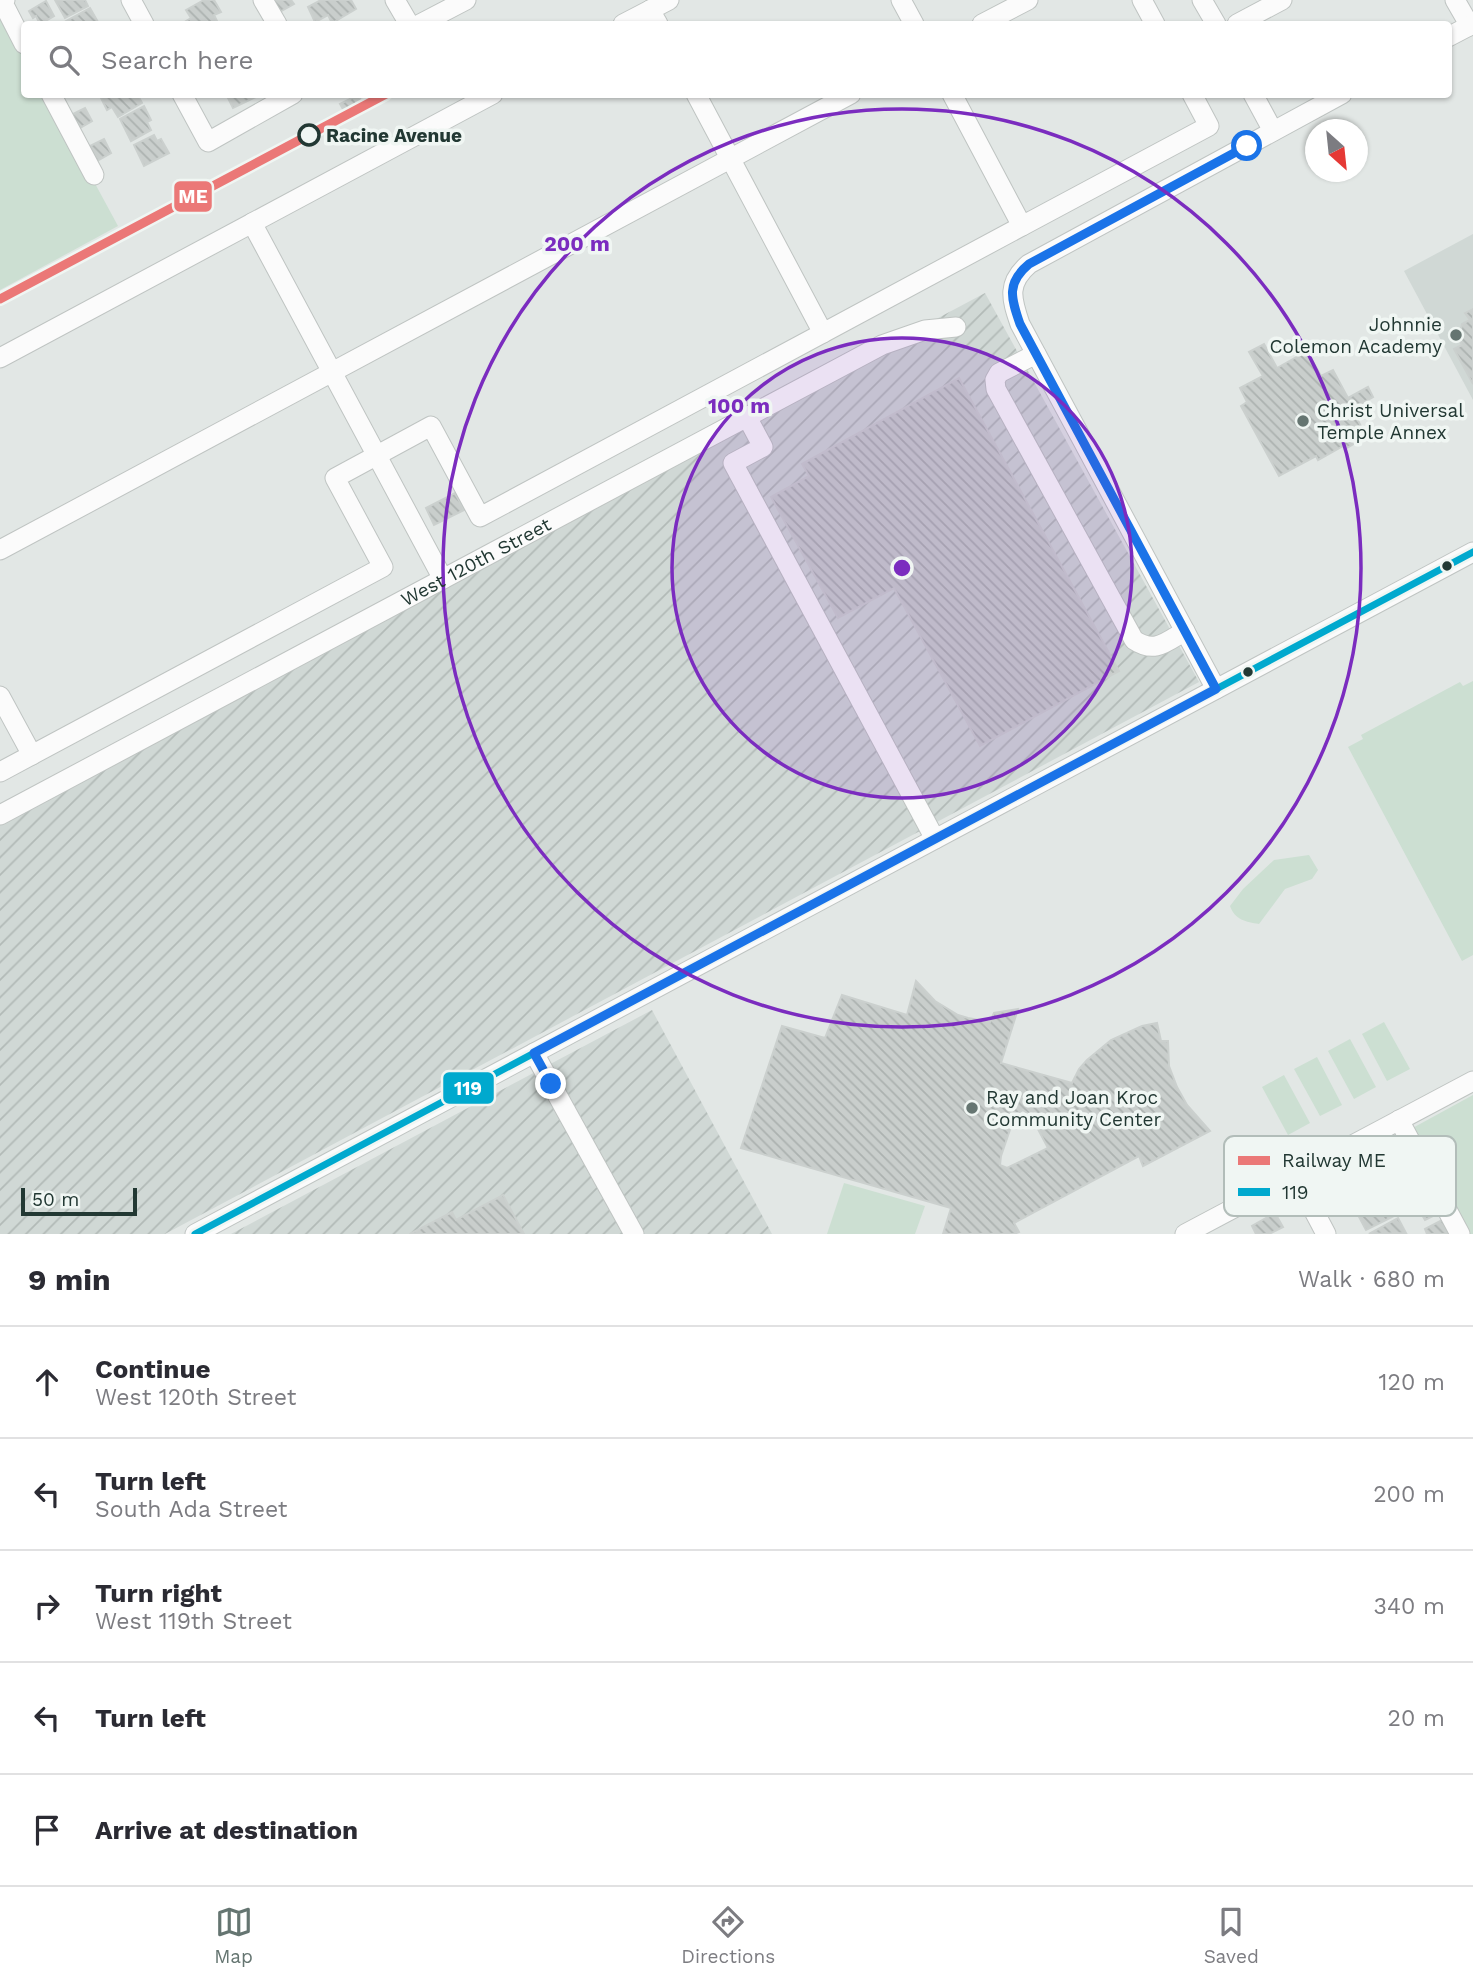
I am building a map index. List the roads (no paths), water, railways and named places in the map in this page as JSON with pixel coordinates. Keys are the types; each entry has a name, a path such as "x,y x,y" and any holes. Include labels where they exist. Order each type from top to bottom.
{"street":[{"path":"5,0 2,1 21,38"},
{"path":"131,0 142,21"},
{"path":"264,0 275,21"},
{"path":"395,0 406,21"},
{"path":"426,21 466,0"},
{"path":"636,21 654,17 669,0"},
{"path":"901,0 912,21"},
{"path":"988,21 1028,0"},
{"path":"1142,0 1153,21"},
{"path":"1202,0 1214,21"},
{"path":"1243,21 1282,0"},
{"path":"1452,35 1471,25 1455,0"},
{"path":"53,98 94,176"},
{"path":"184,98 208,142 286,98"},
{"path":"0,359 486,98"},
{"path":"698,98 823,333"},
{"path":"0,550 844,98"},
{"path":"953,98 1022,226"},
{"path":"0,772 383,567 335,478 432,426 480,517 1209,126 1194,98"},
{"path":"1255,98 1273,131"},
{"path":"1216,689 1020,324 1014,308 1013,283 1018,273 1029,264 1335,98"},
{"path":"252,223 443,579"},
{"name":"West 120th Street","path":"0,815 882,345 925,330 956,327"},
{"path":"1035,354 999,373 995,380 996,389 1134,640 1149,648 1157,647 1185,631"},
{"path":"747,417 763,447 733,463 935,839"},
{"path":"195,1234 1473,552"},
{"path":"0,696 32,755"},
{"path":"534,1053 634,1234"},
{"path":"1369,1136 1473,1081"},
{"path":"1399,1120 1408,1136"},
{"path":"1190,1233 1224,1214"},
{"path":"1317,1216 1326,1234"},
{"path":"1450,1216 1460,1234"}],"rail line":[{"name":"ME","path":"0,299 378,98"}],"place":[{"name":"Racine Avenue","path":"309,135"},
{"name":"Johnnie Colemon Academy","path":"1456,335"},
{"name":"Christ Universal Temple Annex","path":"1303,421"},
{"name":"Ray and Joan Kroc Community Center","path":"972,1108"}]}
